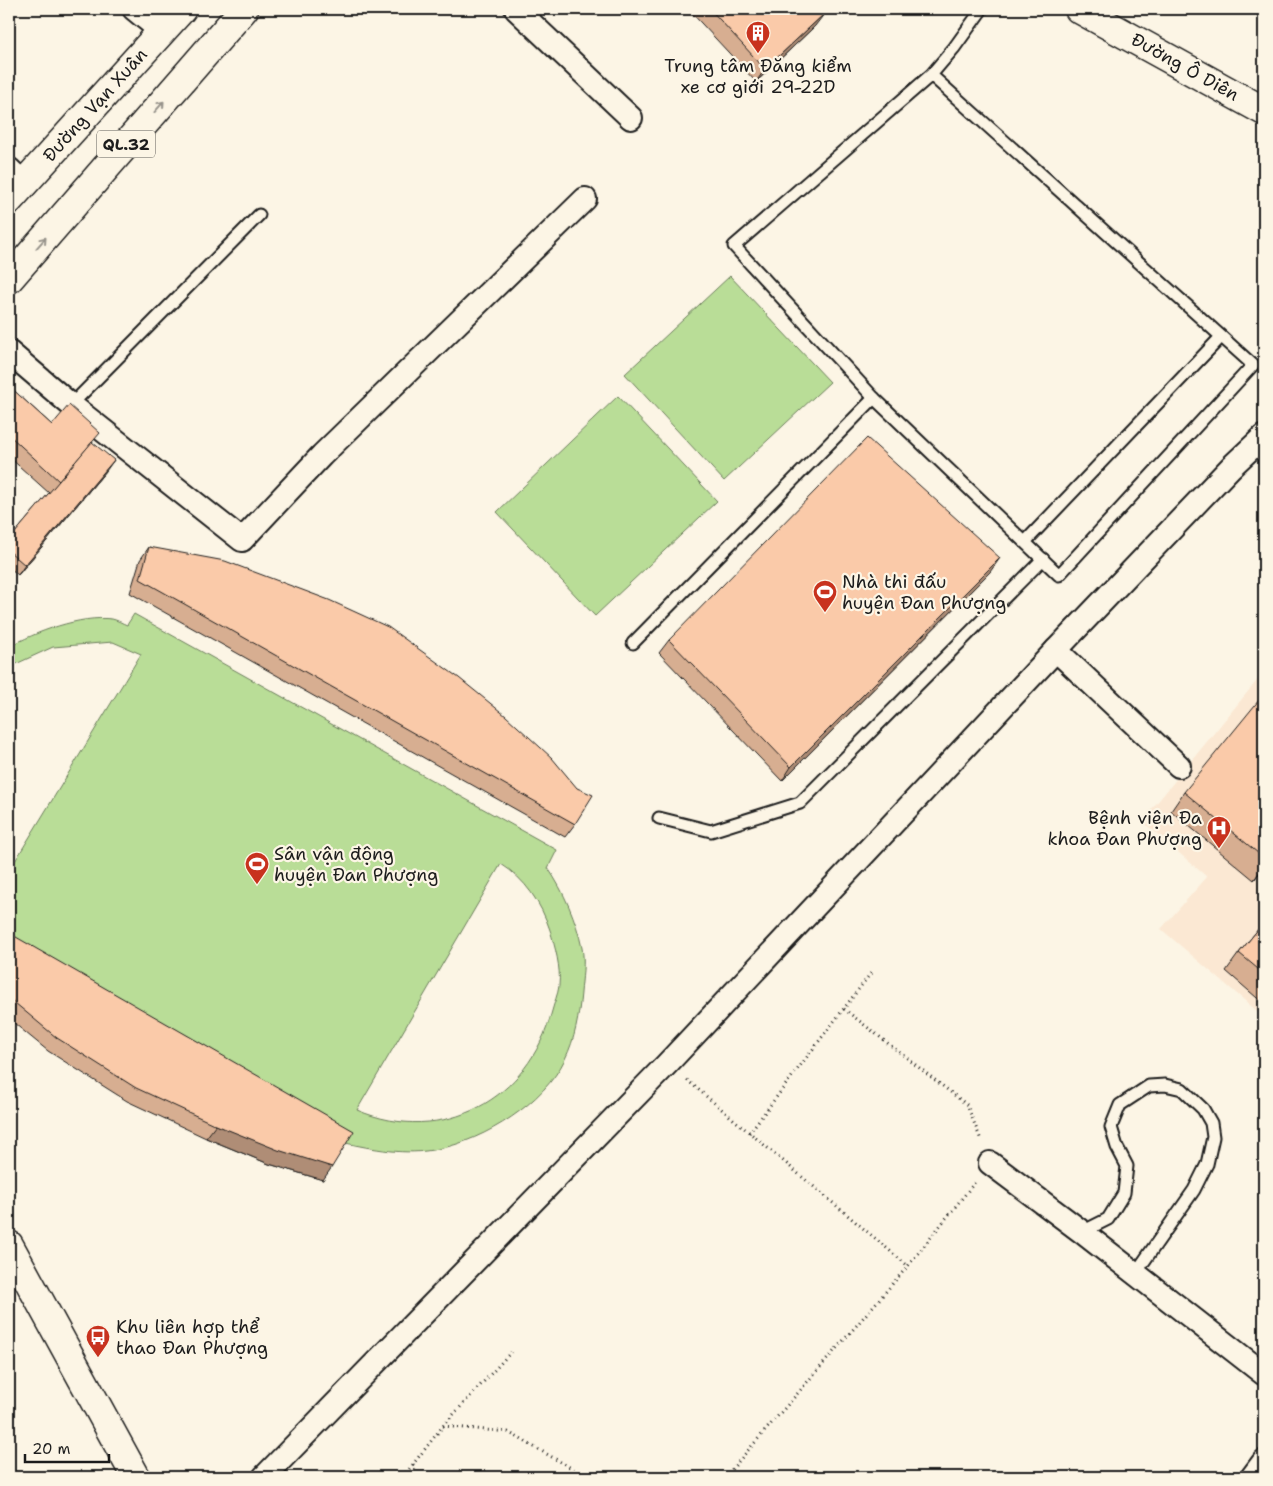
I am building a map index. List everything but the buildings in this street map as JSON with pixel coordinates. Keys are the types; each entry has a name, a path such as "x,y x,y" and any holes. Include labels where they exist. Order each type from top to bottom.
{"main road":[{"name":"Đường Vạn Xuân","path":"14,184 162,32 182,9"},
{"name":"QL.32","path":"9,280 244,9"},
{"name":"Đường Ô Diên","path":"1079,9 1264,111"},
{"path":"9,1245 136,1477"}],"street":[{"path":"134,9 162,32"},
{"path":"516,9 631,118"},
{"path":"9,352 70,405 242,540 322,456 585,200"},
{"path":"264,1477 667,1064 1056,650 1231,467 1264,436"},
{"path":"1056,650 1179,766"},
{"path":"990,1164 1082,1232 1264,1374"},
{"path":"1252,1477 1264,1461"}],"lane":[{"path":"931,75 1253,365 1059,575 874,398 734,246 931,75 954,48 982,9"},
{"path":"70,405 260,215"},
{"path":"1025,542 1221,337"},
{"path":"633,643 874,398"},
{"path":"659,818 711,831 800,804 1043,558"},
{"path":"1082,1232 1108,1219 1124,1193 1127,1166 1117,1147 1110,1127 1120,1105 1149,1086 1165,1085 1182,1089 1203,1109 1210,1124 1213,1137 1206,1164 1194,1190 1135,1274"}],"path":[{"path":"749,1133 871,974"},
{"path":"725,1477 908,1266 990,1164 967,1105 844,1009"},
{"path":"667,1064 908,1266"},
{"path":"403,1477 443,1426 511,1352"},
{"path":"443,1426 508,1432 587,1477"},
{"path":"413,1463 418,1477"}],"shaded area":[{"name":"Bệnh viện Đa khoa Đan Phượng","path":"1264,672 1264,1017 1161,929 1207,877 1142,821"}],"green space":[{"path":"730,276 830,382 724,481 625,374"},
{"path":"618,396 717,501 595,616 497,512"},
{"path":"134,614 557,850 548,868 569,906 582,948 583,971 580,1002 574,1035 565,1059 543,1090 528,1104 511,1117 475,1137 438,1149 402,1152 341,1142 9,952 9,871 141,654 113,642 53,647 18,663 9,670 9,647 45,630 73,622 100,618 112,619 127,625","holes":["501,864 525,884 542,910 552,937 559,972 558,989 541,1042 524,1069 503,1091 478,1107 450,1118 421,1123 389,1120 357,1110"]}],"place":[{"name":"Trung tâm Đăng kiểm xe cơ giới 29-22D","path":"758,54"},
{"name":"Nhà thi đấu huyện Đan Phượng","path":"825,613"},
{"name":"Bệnh viện Đa khoa Đan Phượng","path":"1219,849"},
{"name":"Sân vận động huyện Đan Phượng","path":"257,885"},
{"name":"Khu liên hợp thể thao Đan Phượng","path":"98,1358"}]}
